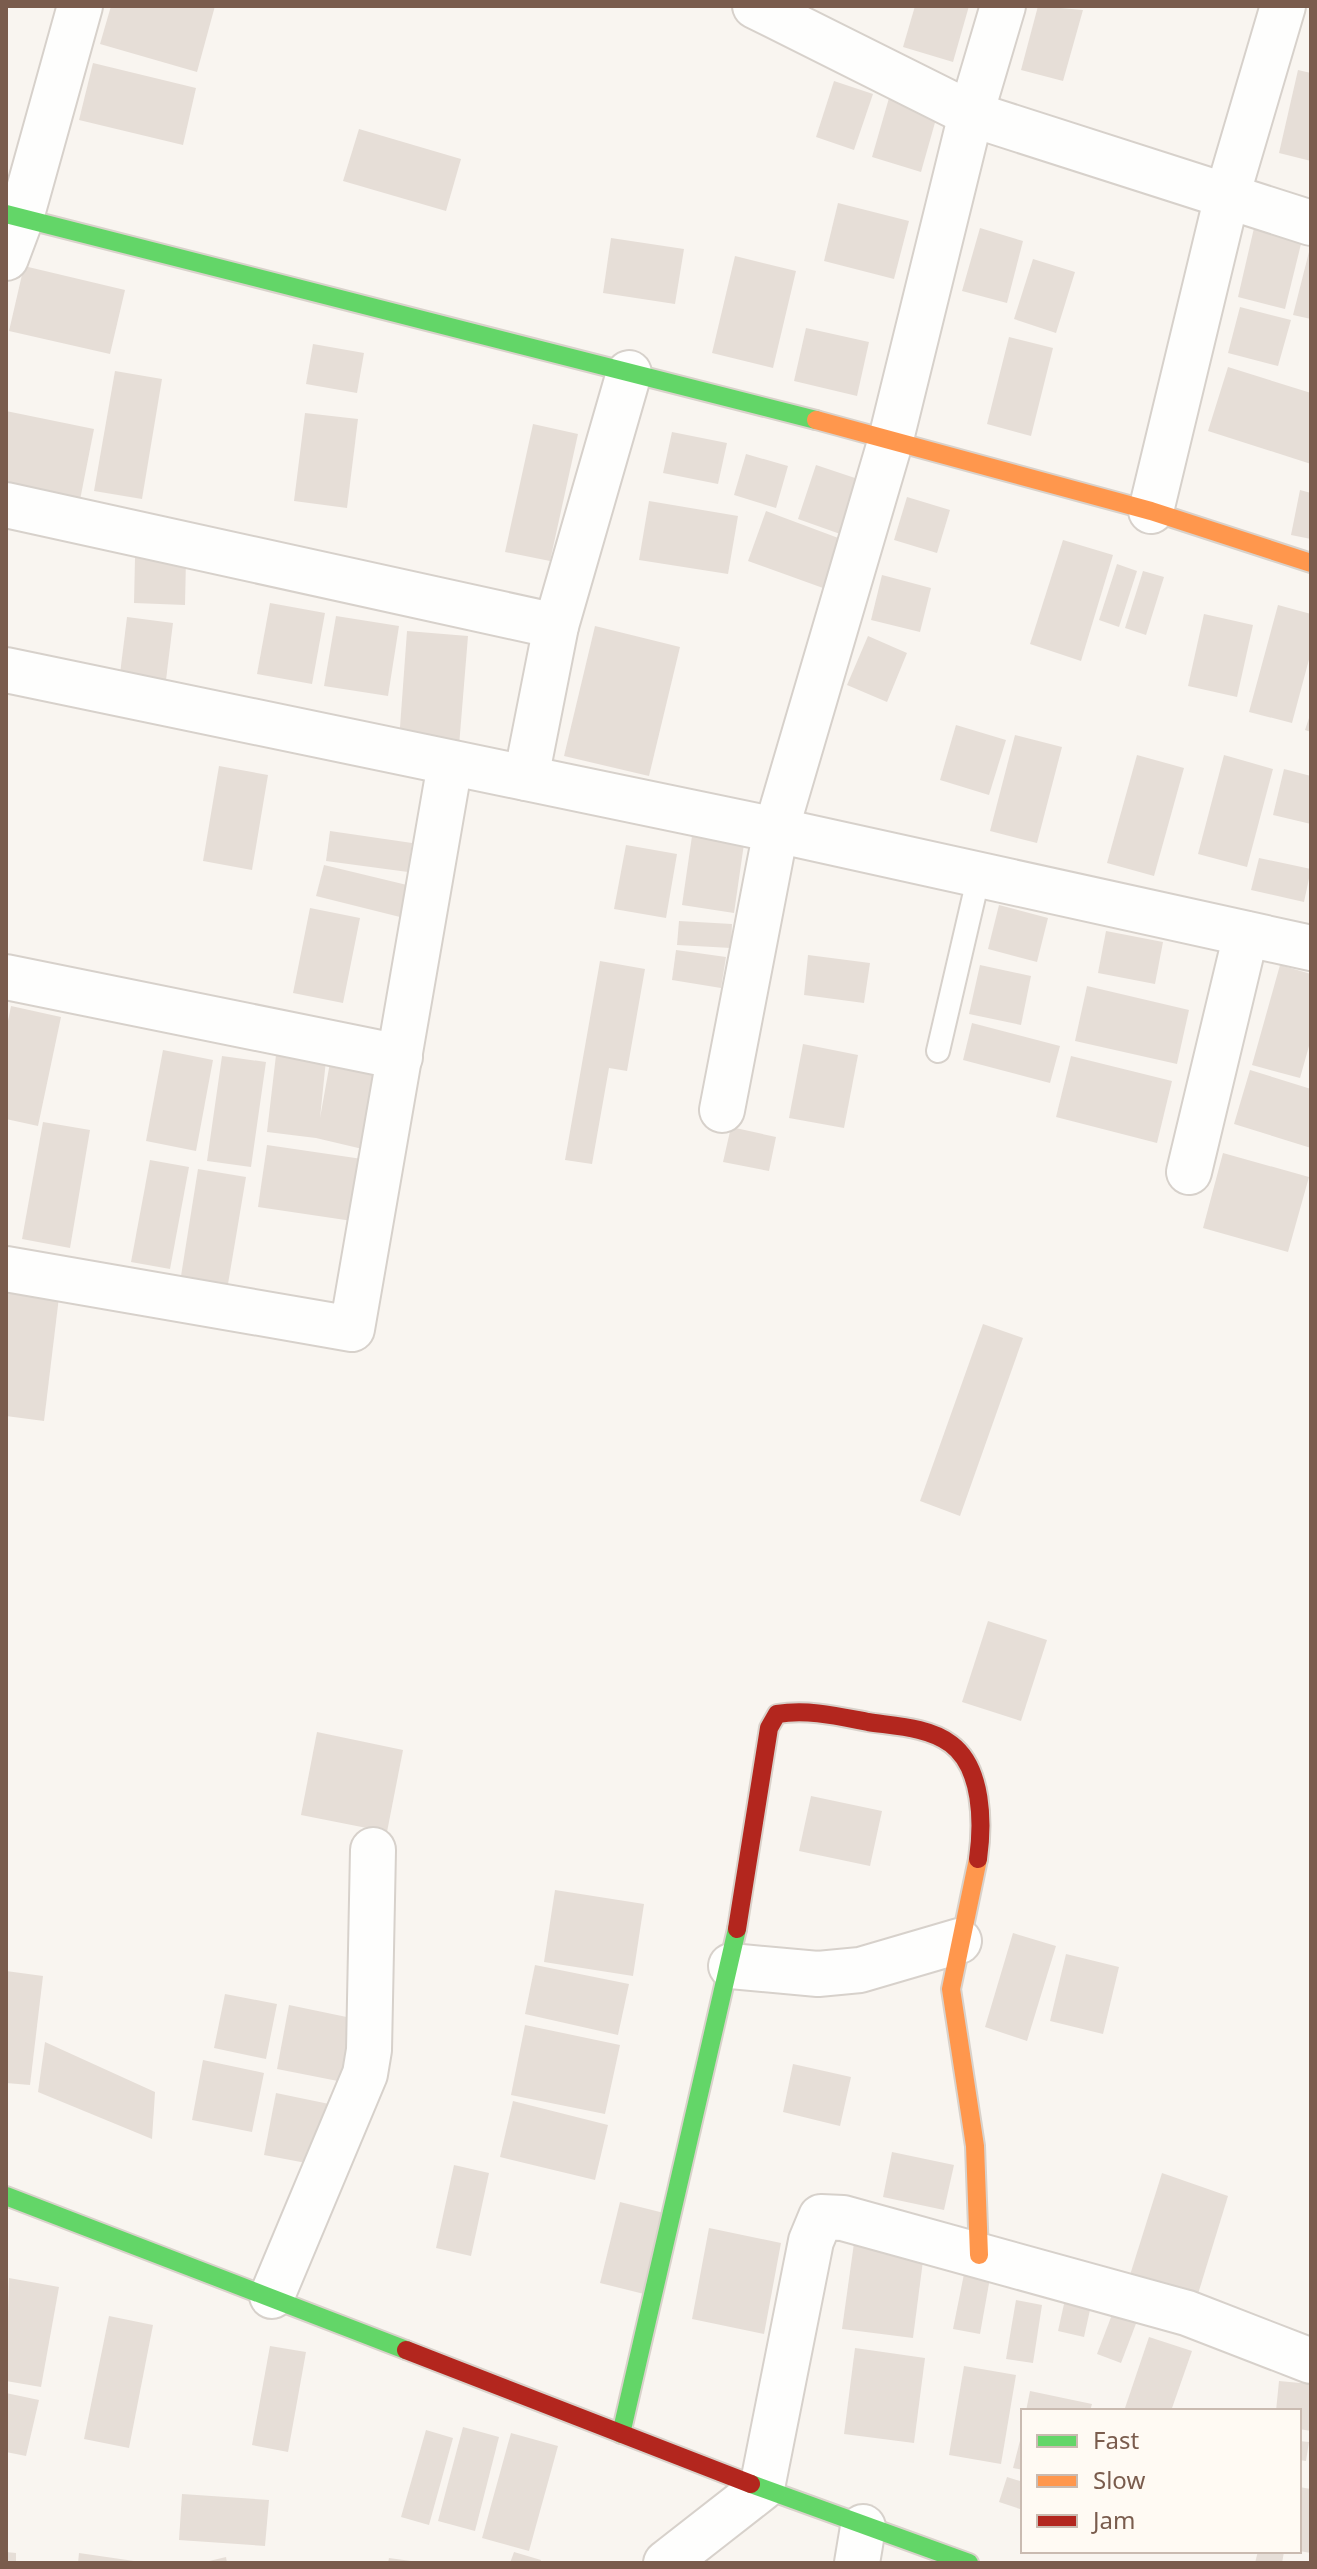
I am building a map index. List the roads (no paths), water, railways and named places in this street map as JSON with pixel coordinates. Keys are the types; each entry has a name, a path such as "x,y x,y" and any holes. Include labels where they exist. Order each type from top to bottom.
{"street":[{"path":"80,6 11,230 629,373 891,439 1151,511 1311,563"},
{"path":"755,6 971,114 1311,223"},
{"path":"722,1110 776,830 891,439 971,114 1003,6"},
{"path":"1151,511 1227,196 1283,6"},
{"path":"526,778 556,626 629,373"},
{"path":"6,505 556,626"},
{"path":"6,670 776,830 1311,948"},
{"path":"6,1269 352,1329 450,764"},
{"path":"1189,1172 1246,934"},
{"path":"6,977 400,1057"},
{"path":"621,2434 731,1966 769,1728 777,1714 800,1710 918,1730 951,1744 969,1767 979,1799 979,1855 951,1989 975,2146 979,2255"},
{"path":"272,2296 365,2074 369,2050 373,1850"},
{"path":"731,1966 818,1974 860,1970 959,1941"},
{"path":"6,2196 272,2296 762,2488 860,2545 969,2563"},
{"path":"666,2563 762,2488 811,2241 821,2217 843,2218 1187,2313 1311,2361"}],"lane":[{"path":"938,1051 979,875"}]}
